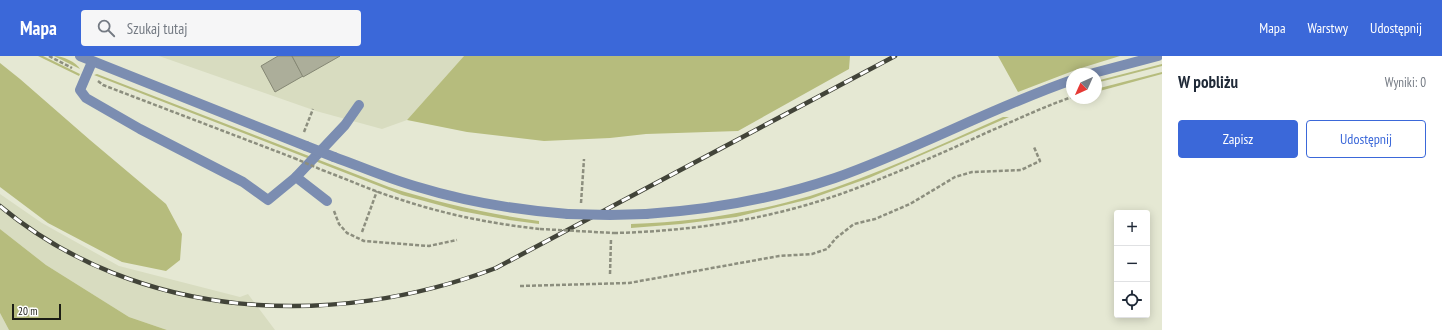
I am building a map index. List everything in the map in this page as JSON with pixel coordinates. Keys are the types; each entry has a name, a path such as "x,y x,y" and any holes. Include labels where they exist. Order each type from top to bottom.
{"street":[{"path":"80,56 386,177 447,195 510,208 568,214 646,214 678,212 728,206 759,200 807,187 856,170 1066,82"},
{"path":"1102,71 1158,56"},
{"path":"92,62 80,90 86,98 140,129 243,182 268,200 296,177 345,125 360,105"},
{"path":"296,177 327,201"}],"path":[{"path":"105,85 322,170"},
{"path":"1013,121 1066,99"},
{"path":"304,132 313,109"},
{"path":"520,286 629,283 779,256 812,254 827,249 836,238 854,224 875,218 910,204 955,177 972,172 1021,170 1040,160 1034,148"},
{"path":"581,203 584,159"},
{"path":"362,232 377,191"},
{"path":"327,201 332,207 339,224 347,233 364,241 429,246 458,240"},
{"path":"540,229 614,232"},
{"path":"610,274 611,239"}],"shaded area":[{"path":"159,56 464,56 407,120 382,129 316,111"},
{"path":"0,194 42,223 119,266 240,297 248,294 275,330 167,330 129,317 46,265 0,229"},
{"path":"0,313 9,330 0,330"}],"green space":[{"path":"38,56 43,56 80,74 79,76"},
{"path":"54,56 69,60 76,64 80,69"},
{"path":"464,56 850,56 849,69 738,131 646,134 610,138 544,141 467,132 407,120"},
{"path":"998,56 1120,56 1081,68 1066,68 1066,74 1018,92"},
{"path":"0,63 166,204 182,234 180,260 166,271 122,262 48,223 0,187"},
{"path":"1162,64 1162,66 1102,81 1102,79"},
{"path":"1162,72 1162,74 1102,90 1102,87"},
{"path":"97,74 389,187 464,207 539,221 539,224 461,211 402,195 94,75"},
{"path":"1003,117 1009,117 869,178 810,199 736,217 681,224 631,228 631,224 699,219 744,212 810,196 859,179 932,149"},
{"path":"0,229 46,265 129,317 167,330 9,330 0,313"}],"building":[{"path":"278,56 292,56 303,76 275,92 261,66"},
{"path":"292,56 340,56 303,77"}],"railway":[{"path":"0,206 54,244 113,273 175,293 239,303 304,306 369,301 434,288 496,268 895,56"}]}
